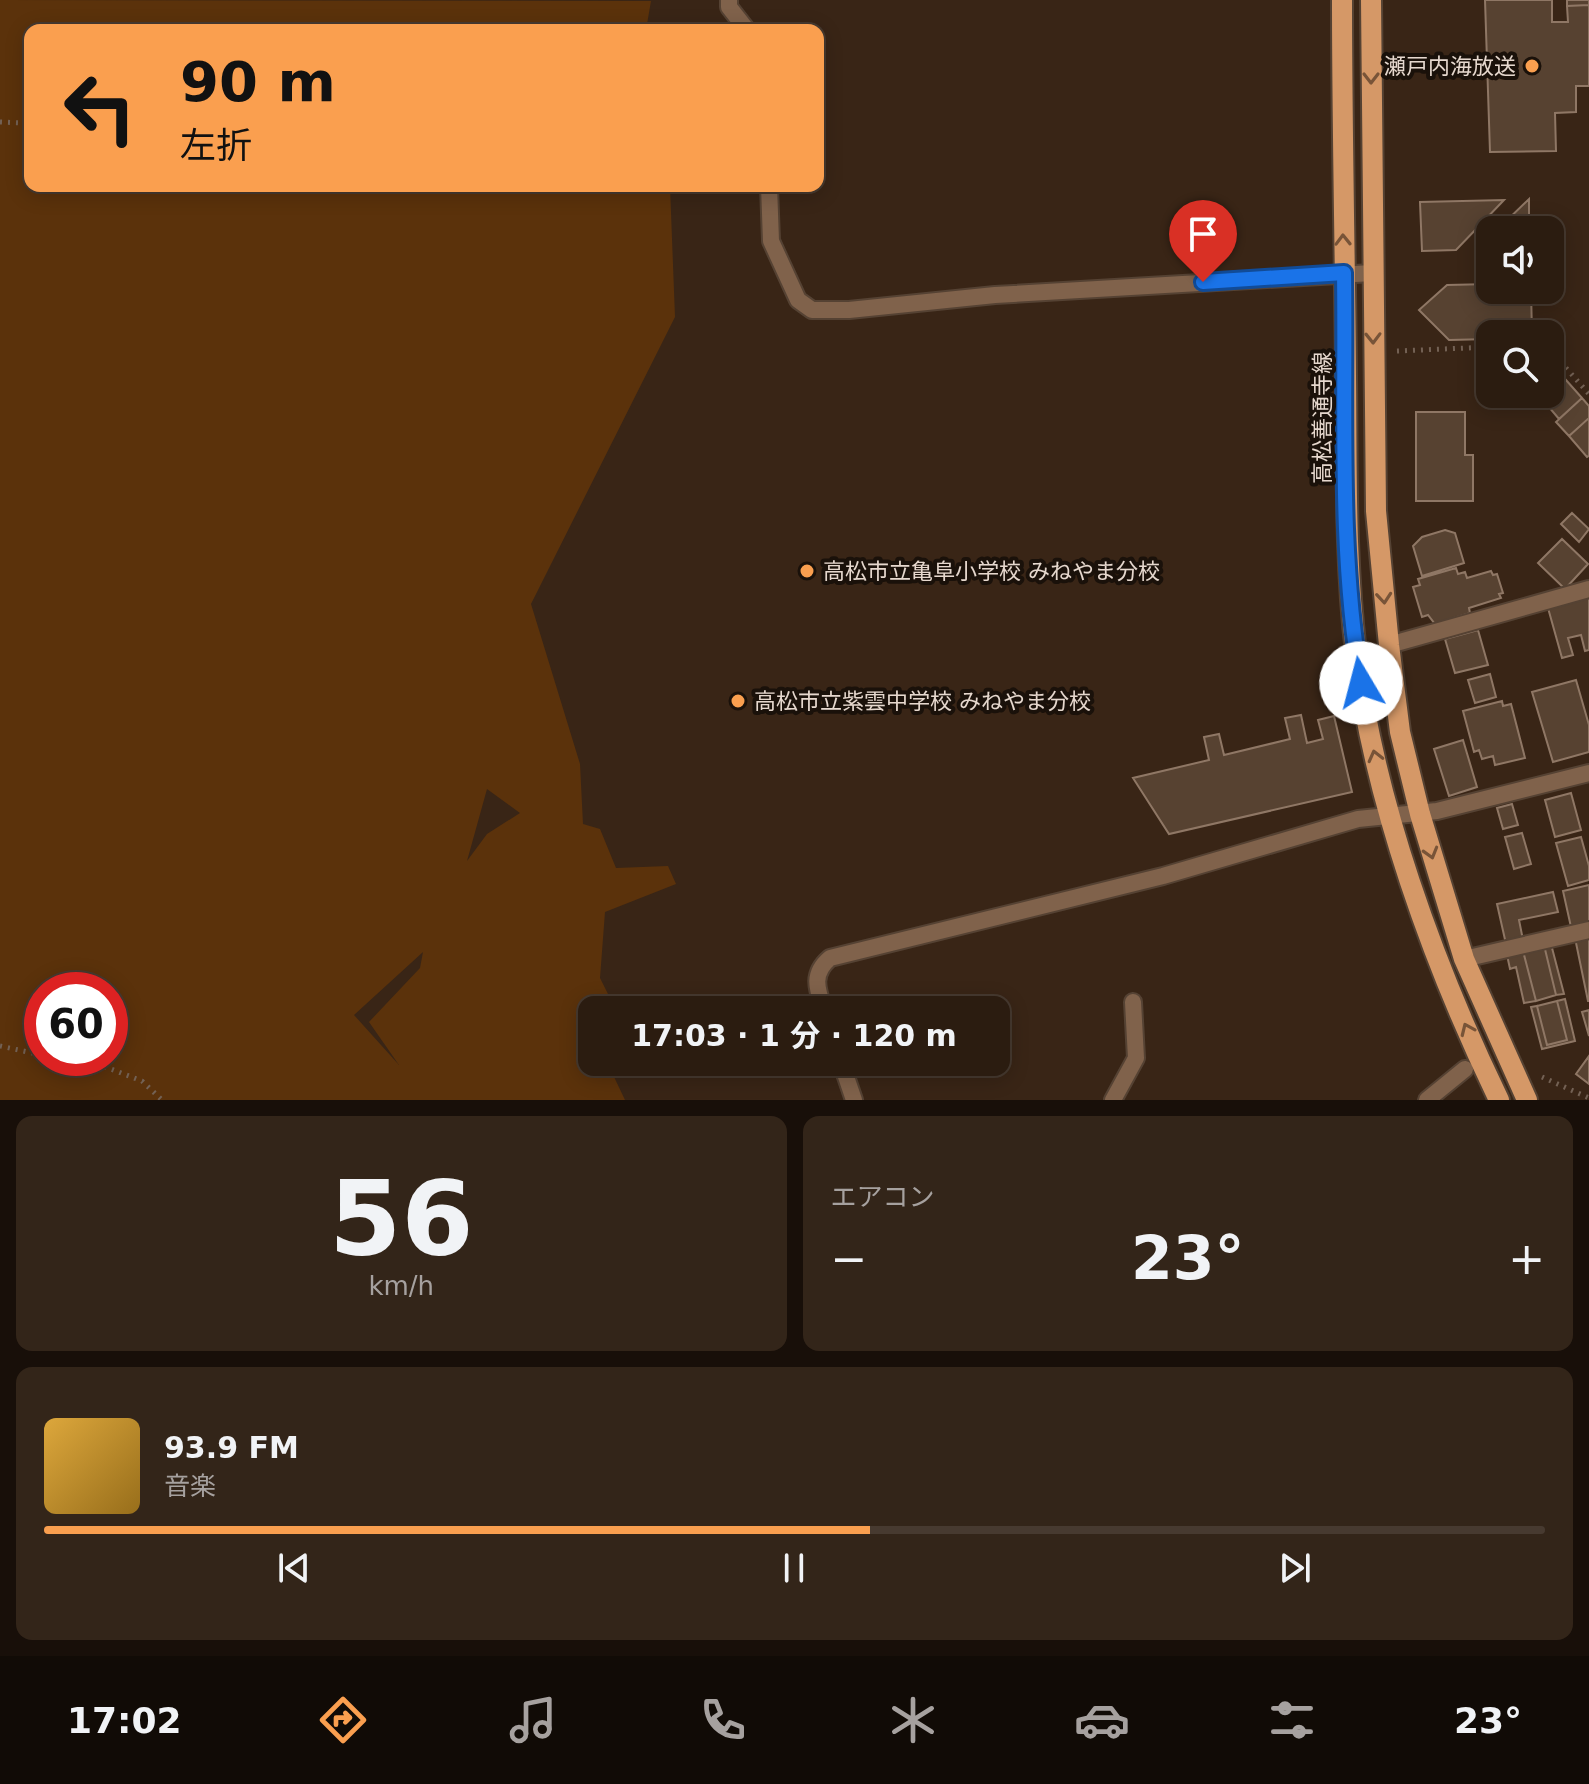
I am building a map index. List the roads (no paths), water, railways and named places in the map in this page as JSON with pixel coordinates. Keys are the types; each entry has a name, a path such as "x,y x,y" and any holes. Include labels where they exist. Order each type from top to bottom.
{"main road":[{"name":"高松善通寺線","path":"1342,0 1346,509 1355,640 1371,740 1390,816 1442,974 1499,1100"},
{"path":"1371,0 1376,511 1400,732 1420,814 1464,959 1527,1100"}],"street":[{"path":"729,0 729,7 742,24"},
{"path":"769,192 771,241 798,300 812,310 849,310 995,295 1372,273"},
{"path":"1389,645 1589,589"},
{"path":"820,996 817,973 830,958 1163,876 1358,819 1420,814 1589,773"},
{"path":"1464,959 1589,930"},
{"path":"1113,1100 1136,1058 1133,1002"},
{"path":"1427,1100 1465,1069"},
{"path":"846,1076 854,1100"}],"place":[{"name":"瀬戸内海放送","path":"1532,66"},
{"name":"高松市立亀阜小学校 みねやま分校","path":"807,571"},
{"name":"高松市立紫雲中学校 みねやま分校","path":"738,701"}]}
